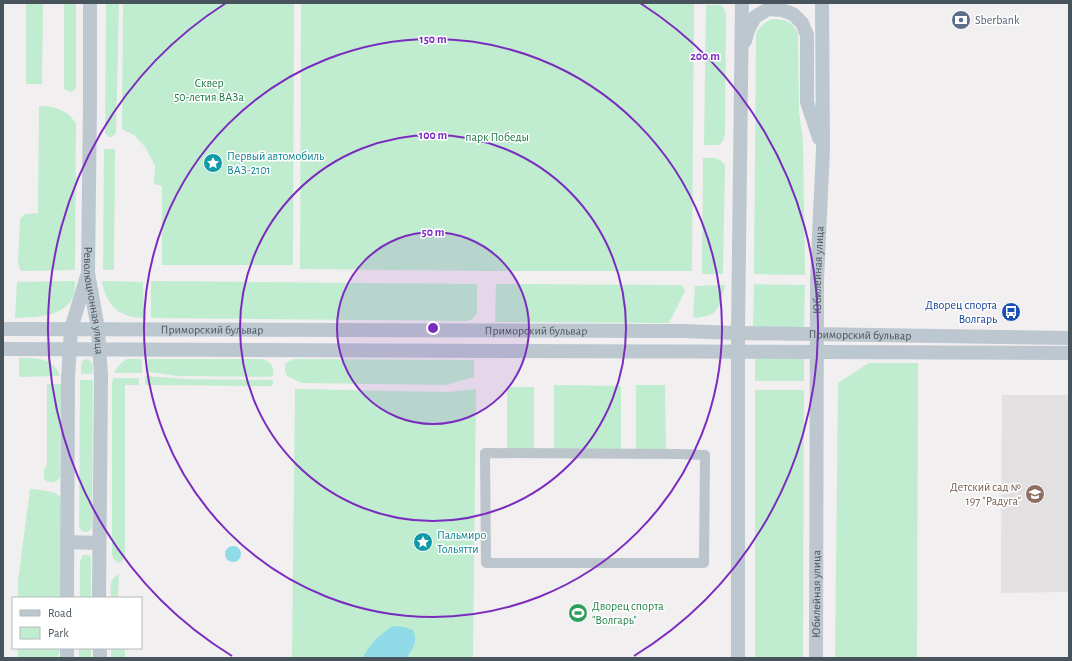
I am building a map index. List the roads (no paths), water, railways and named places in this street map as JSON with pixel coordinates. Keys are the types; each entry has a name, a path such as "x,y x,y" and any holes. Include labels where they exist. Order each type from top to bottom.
{"main road":[{"name":"Революционная улица","path":"90,3 88,273 98,329 101,376 99,597"},
{"path":"738,658 738,333 742,3"},
{"name":"Юбилейная улица","path":"816,658 817,280 823,149 822,3"},
{"path":"741,57 748,30 755,17 768,9 782,10 792,14 802,23 807,35 807,102 823,149"},
{"path":"67,597 68,378 71,329 88,273"},
{"name":"Приморский бульвар","path":"3,329 682,331 1069,338"},
{"path":"3,349 1069,353"},
{"path":"67,542 99,543"}],"street":[{"path":"486,453 705,455 704,563 486,563 486,521 486,453"}],"water":[{"path":"233,546 239,548 241,554 239,560 233,562 227,560 225,554 227,548"},
{"path":"393,626 413,630 415,638 414,647 408,658 363,658 368,648 375,640"}],"place":[{"name":"Sberbank","path":"961,20"},
{"name":"Первый автомобиль ВАЗ-2101","path":"213,163"},
{"name":"Дворец спорта Волгарь","path":"1011,312"},
{"name":"Детский сад № 197 \"Радуга\"","path":"1035,494"},
{"name":"Пальмиро Тольятти","path":"423,542"},
{"name":"Дворец спорта \"Волгарь\"","path":"578,613"}],"park label":[{"name":"Сквер 50-летия ВАЗа","path":"209,90"},
{"name":"парк Победы","path":"497,137"}]}
